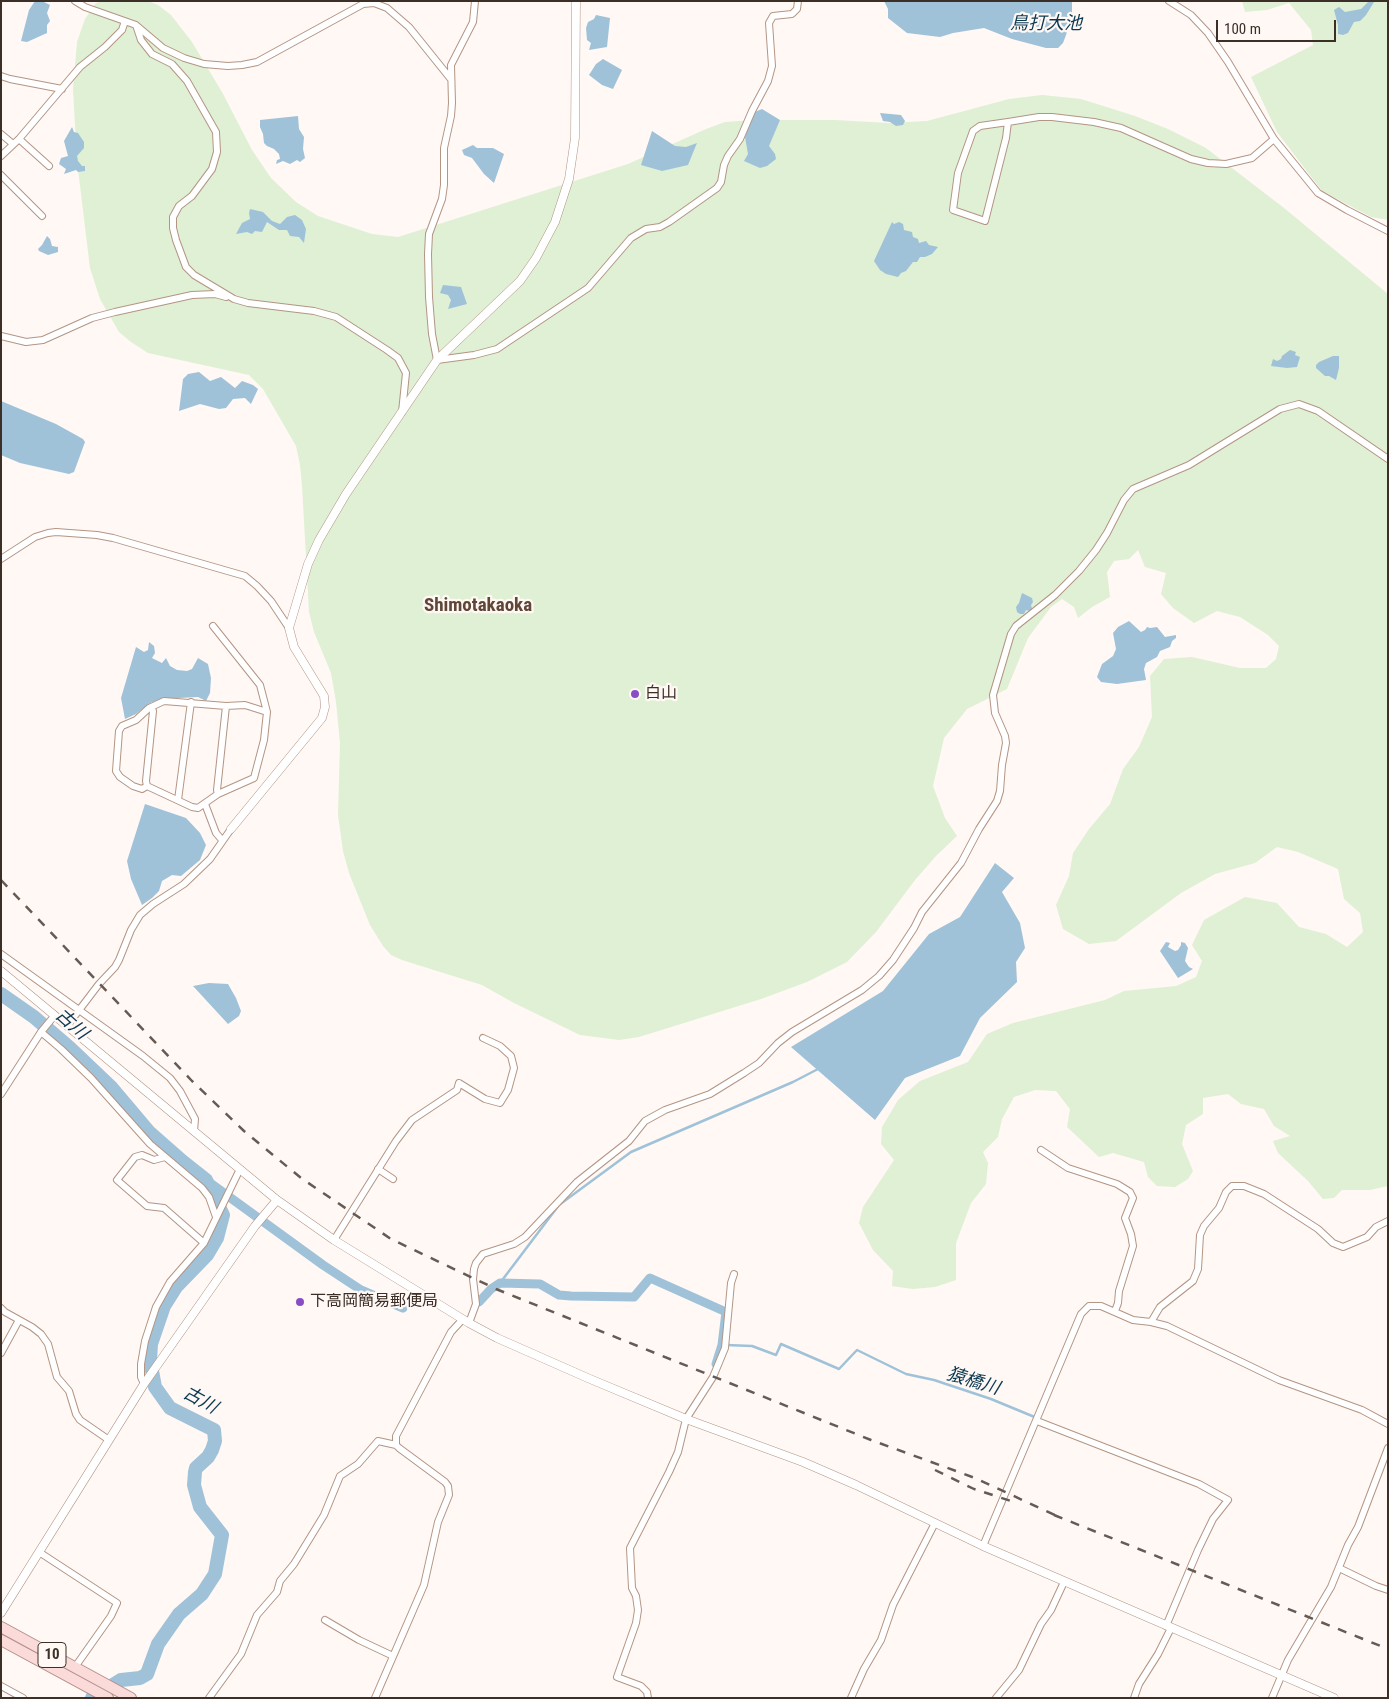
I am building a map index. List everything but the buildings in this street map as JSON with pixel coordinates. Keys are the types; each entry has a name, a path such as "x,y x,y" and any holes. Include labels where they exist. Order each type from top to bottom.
{"main road":[{"name":"10","path":"1,1627 131,1698"},
{"name":"10","path":"1,1640 107,1697"}],"street":[{"path":"74,1 85,7 136,25 163,48 184,58 204,64 228,66 256,62 363,4 374,3 387,8 409,27 450,79"},
{"path":"437,360 432,334 428,254 429,234 442,199 444,185 444,148 452,103 451,65 473,22 476,1"},
{"path":"289,628 308,564 319,540 346,494 437,360 520,281 536,258 555,222 569,179 575,138 576,1"},
{"path":"437,360 474,355 497,348 588,288 631,238 646,229 660,227 669,222 717,188 721,182 724,165 728,156 740,139 752,110 768,81 772,66 769,23 773,16 792,14 797,9 798,1"},
{"path":"1169,1 1191,15 1208,33 1274,139 1318,193 1346,210 1388,231"},
{"path":"1,156 19,139 80,67 105,47 122,30 125,21"},
{"path":"136,25 141,40 152,54 172,64 187,81 216,132 217,152 212,169 192,196 179,206 174,217 173,228 186,266 194,275 234,299"},
{"path":"1,76 62,89"},
{"path":"1008,122 1002,156 985,221 953,210 958,173 973,131 980,126 1008,122 1052,116 1094,122 1121,128 1191,159 1208,163 1226,164 1252,158 1274,139"},
{"path":"1,134 13,144"},
{"path":"19,139 49,166"},
{"path":"1,175 42,216"},
{"path":"1,336 26,342 43,340 92,318 192,294 215,294 248,303 314,311 336,317 398,358 406,373 402,412"},
{"path":"396,1445 395,1440 398,1430 451,1332 466,1321 476,1304 473,1279 474,1269 483,1254 514,1244 525,1238 577,1182 629,1141 645,1122 665,1110 710,1094 744,1073 792,1032 862,990 879,976 893,960 922,912 961,863 979,829 998,801 1006,743 1002,727 995,713 993,695 1011,634 1016,626 1055,596 1079,571 1096,550 1124,500 1133,489 1189,465 1280,409 1299,404 1318,411 1388,459"},
{"path":"1,559 35,537 56,532 113,538 244,576 271,601 289,628 294,647 324,696 325,707 322,718 222,840 210,858 184,884 153,904 140,915 131,930 119,960 67,1026"},
{"path":"147,786 198,808 218,794 254,778 264,740 267,712 260,685 213,626"},
{"path":"147,786 142,789 133,786 120,777 116,771 119,730 122,726 136,720 152,707 164,701 191,702 226,706 245,705 267,712"},
{"path":"178,800 191,702"},
{"path":"218,794 226,706"},
{"path":"147,786 152,707"},
{"path":"205,804 216,833 222,840"},
{"path":"1,954 143,1056 170,1078 180,1091 195,1119 194,1131"},
{"path":"1,971 52,1018 67,1026 277,1200 334,1240 497,1338 686,1419 803,1462 856,1485 983,1546 1334,1698"},
{"path":"1,1094 41,1031 52,1018"},
{"path":"41,1031 91,1078 150,1144 202,1188 216,1216"},
{"path":"334,1240 378,1169 412,1120 457,1090 459,1083 485,1099 500,1103 508,1090 514,1068 512,1056 500,1046 483,1038"},
{"path":"1041,1150 1068,1168 1117,1184 1130,1192 1133,1198 1124,1218 1131,1234 1133,1246 1115,1311"},
{"path":"165,1157 154,1160 142,1155 135,1158 118,1180 147,1206 164,1208 204,1243"},
{"path":"146,1383 141,1377 141,1364 144,1341 156,1306 170,1282 204,1243 240,1169"},
{"path":"378,1169 393,1179"},
{"path":"1151,1322 1160,1307 1193,1281 1198,1269 1200,1235 1204,1226 1219,1208 1226,1192 1232,1186 1244,1186 1264,1194 1318,1229 1333,1243 1343,1247 1367,1238 1376,1227 1388,1221"},
{"path":"1,1613 162,1358 255,1226 277,1200"},
{"path":"648,1698 647,1692 642,1686 617,1677 636,1623 638,1610 636,1596 632,1588 630,1548 644,1524 678,1452 686,1419 713,1377 725,1345 731,1283 734,1274"},
{"path":"983,1546 1081,1314 1089,1306 1102,1306 1133,1320 1166,1326 1279,1380 1362,1410 1388,1424"},
{"path":"1,1308 41,1334 48,1344 57,1378 69,1391 76,1414 80,1420 109,1440"},
{"path":"1,1353 19,1320"},
{"path":"1038,1419 1199,1484 1228,1500 1213,1519 1198,1550 1158,1654 1139,1684 1134,1698"},
{"path":"210,1698 241,1654 257,1616 277,1592 280,1581 294,1564 324,1515 340,1476 358,1464 378,1441 396,1445 445,1482 448,1486 449,1495 438,1522 424,1585 376,1698"},
{"path":"1272,1698 1288,1660 1331,1587 1358,1527 1388,1448"},
{"path":"851,1698 864,1669 881,1640 893,1605 935,1523"},
{"path":"39,1552 117,1603 111,1616 75,1667"},
{"path":"1339,1568 1388,1590"},
{"path":"996,1698 1019,1670 1040,1624 1051,1610 1064,1582"},
{"path":"325,1620 359,1640 393,1656"},
{"path":"1,1686 23,1698"}],"green space":[{"path":"100,1 148,1 158,5 171,15 192,42 222,92 252,150 271,178 296,202 318,216 372,234 398,237 628,164 725,122 753,120 835,120 888,123 927,121 1009,99 1042,95 1081,99 1135,116 1168,129 1206,148 1284,208 1388,294 1388,1186 1370,1190 1342,1190 1334,1198 1323,1199 1308,1181 1278,1153 1273,1141 1290,1136 1274,1126 1264,1109 1241,1104 1228,1094 1203,1098 1203,1114 1186,1125 1182,1144 1193,1171 1188,1179 1175,1187 1157,1186 1148,1177 1144,1162 1113,1153 1099,1157 1067,1127 1070,1109 1056,1091 1035,1090 1014,1097 1002,1119 998,1137 983,1152 988,1163 986,1184 971,1203 956,1243 956,1280 935,1287 913,1289 892,1286 893,1271 873,1250 859,1223 863,1207 894,1160 881,1144 882,1127 898,1100 920,1081 968,1062 987,1034 1013,1023 1105,1000 1124,991 1176,986 1196,977 1202,961 1192,945 1204,920 1245,897 1277,903 1299,927 1326,934 1347,947 1363,932 1360,913 1344,899 1338,869 1298,852 1277,847 1255,863 1215,874 1181,893 1116,941 1089,944 1063,929 1056,905 1069,876 1073,853 1089,829 1110,804 1123,769 1139,747 1152,717 1150,676 1164,659 1192,657 1240,668 1266,668 1276,659 1279,646 1268,635 1240,617 1217,611 1194,623 1173,608 1161,594 1166,573 1145,567 1138,550 1129,559 1114,561 1107,572 1110,597 1092,607 1078,618 1074,607 1062,599 1051,607 1028,638 1007,689 967,709 944,738 933,786 945,818 957,836 915,880 876,932 847,962 807,982 761,999 639,1037 619,1040 580,1035 482,985 391,955 370,925 349,873 343,851 338,815 340,743 336,702 331,673 314,632 309,612 302,485 296,446 263,389 249,375 148,353 119,332 100,299 90,268 77,161 73,89 77,42 85,19 95,4"},
{"path":"1242,1 1388,1 1388,220 1371,217 1322,191 1277,132 1251,77 1313,45 1311,30 1289,3 1267,10 1245,12"}],"water":[{"path":"35,1 42,1 50,5 47,13 50,21 47,25 47,33 27,42 21,41 29,10"},
{"name":"鳥打大池","path":"884,1 1072,1 1072,19 1063,43 1058,48 1046,48 1012,39 984,28 940,37 907,33 888,18 888,9"},
{"path":"1368,2 1374,2 1366,15 1360,21 1354,22 1348,33 1338,34 1334,10 1339,7 1345,12 1361,9"},
{"path":"596,15 610,18 607,47 589,50 591,43 587,40 586,28 588,22 594,19"},
{"path":"603,59 622,70 613,89 602,85 589,75 596,64"},
{"path":"762,109 780,120 769,146 776,159 767,166 760,168 744,161 748,154 745,137 753,114"},
{"path":"880,113 901,115 905,121 903,125 896,126 890,122 883,121"},
{"path":"298,116 299,129 304,137 303,149 305,158 300,162 297,160 290,164 283,161 276,164 277,160 280,159 279,154 264,143 260,120"},
{"path":"72,127 74,132 78,133 84,142 84,148 77,156 82,166 85,166 85,171 78,172 76,170 64,174 66,169 59,164 61,158 68,156 64,141"},
{"path":"652,131 675,146 686,147 697,143 688,165 662,171 641,165"},
{"path":"473,145 477,148 493,148 504,154 494,183 484,174 472,158 464,155 462,150"},
{"path":"250,209 263,212 272,221 280,224 287,217 295,215 302,220 306,229 304,243 299,237 290,236 287,230 279,230 267,222 262,232 255,231 252,234 247,232 236,234 242,223 250,219"},
{"path":"892,222 894,224 899,222 903,224 904,230 912,232 913,237 918,239 919,243 926,241 929,245 938,247 932,254 920,257 917,262 913,262 898,277 886,274 880,270 874,261"},
{"path":"47,236 52,246 58,247 58,252 48,255 39,251 38,249"},
{"path":"443,285 461,287 467,304 448,309 451,300 448,295 440,293"},
{"path":"1290,350 1296,352 1295,355 1300,357 1297,367 1271,366 1273,359 1277,361 1281,359"},
{"path":"1333,356 1339,356 1336,380 1325,376 1316,368 1319,362"},
{"path":"199,372 210,381 221,377 235,388 242,381 258,389 251,404 245,398 233,399 226,408 219,409 200,404 179,411 183,379 188,374"},
{"path":"1,401 56,424 83,439 85,442 74,472 69,474 20,463 1,455"},
{"path":"1022,593 1032,598 1033,612 1026,610 1024,614 1020,614 1017,612 1016,607"},
{"path":"1129,621 1141,632 1147,627 1157,627 1165,637 1176,635 1176,638 1172,641 1170,647 1160,651 1157,657 1146,663 1144,669 1146,680 1117,684 1101,682 1097,677 1102,664 1113,656 1116,649 1113,633 1118,627"},
{"path":"149,642 154,646 155,653 152,658 162,663 166,658 170,666 177,670 187,671 192,669 198,658 208,664 211,678 210,693 206,701 198,697 161,699 150,703 136,714 125,719 121,698 136,647 144,652 148,650"},
{"path":"145,804 186,818 200,833 206,845 200,860 181,876 172,875 162,881 159,891 142,905 131,879 127,861"},
{"path":"995,863 1014,878 1002,892 1020,923 1025,948 1016,962 1017,982 980,1018 960,1056 905,1078 875,1120 791,1047 883,991 929,934 960,917"},
{"path":"1166,942 1170,943 1168,947 1175,951 1178,950 1181,942 1185,943 1188,948 1185,961 1193,969 1178,978 1160,951"},
{"path":"209,983 228,984 236,998 241,1011 239,1016 228,1024 193,986"}],"waterway":[{"name":"古川","path":"1,994 34,1017 70,1048 111,1087 149,1132 206,1180 223,1215 217,1238 207,1255 176,1287 164,1306 151,1344 150,1360 155,1387 170,1408 214,1430 215,1441 212,1450 208,1457 196,1468 194,1485 200,1507 222,1535 215,1574 202,1594 179,1614 158,1644 147,1674 140,1678 121,1680 92,1698"},
{"path":"500,1283 559,1205 631,1152 793,1082 818,1069"},
{"path":"206,1180 323,1265 361,1290 403,1308"},
{"path":"479,1302 491,1289 500,1283 540,1284 559,1295 634,1297 650,1278 726,1312 722,1345 716,1364"},
{"name":"猿橋川","path":"726,1345 752,1346 776,1355 781,1344 839,1369 857,1350 906,1374 934,1380 991,1399 1037,1418"}],"railway":[{"path":"1,880 192,1081 244,1131 301,1178 391,1239 496,1289 871,1440 975,1478 1059,1517"},
{"path":"935,1470 974,1489 1011,1501"},
{"path":"1054,1515 1388,1649"}],"place":[{"name":"白山","path":"635,694"},
{"name":"下高岡簡易郵便局","path":"300,1302"}],"district":[{"name":"Shimotakaoka","path":"478,606"}]}
